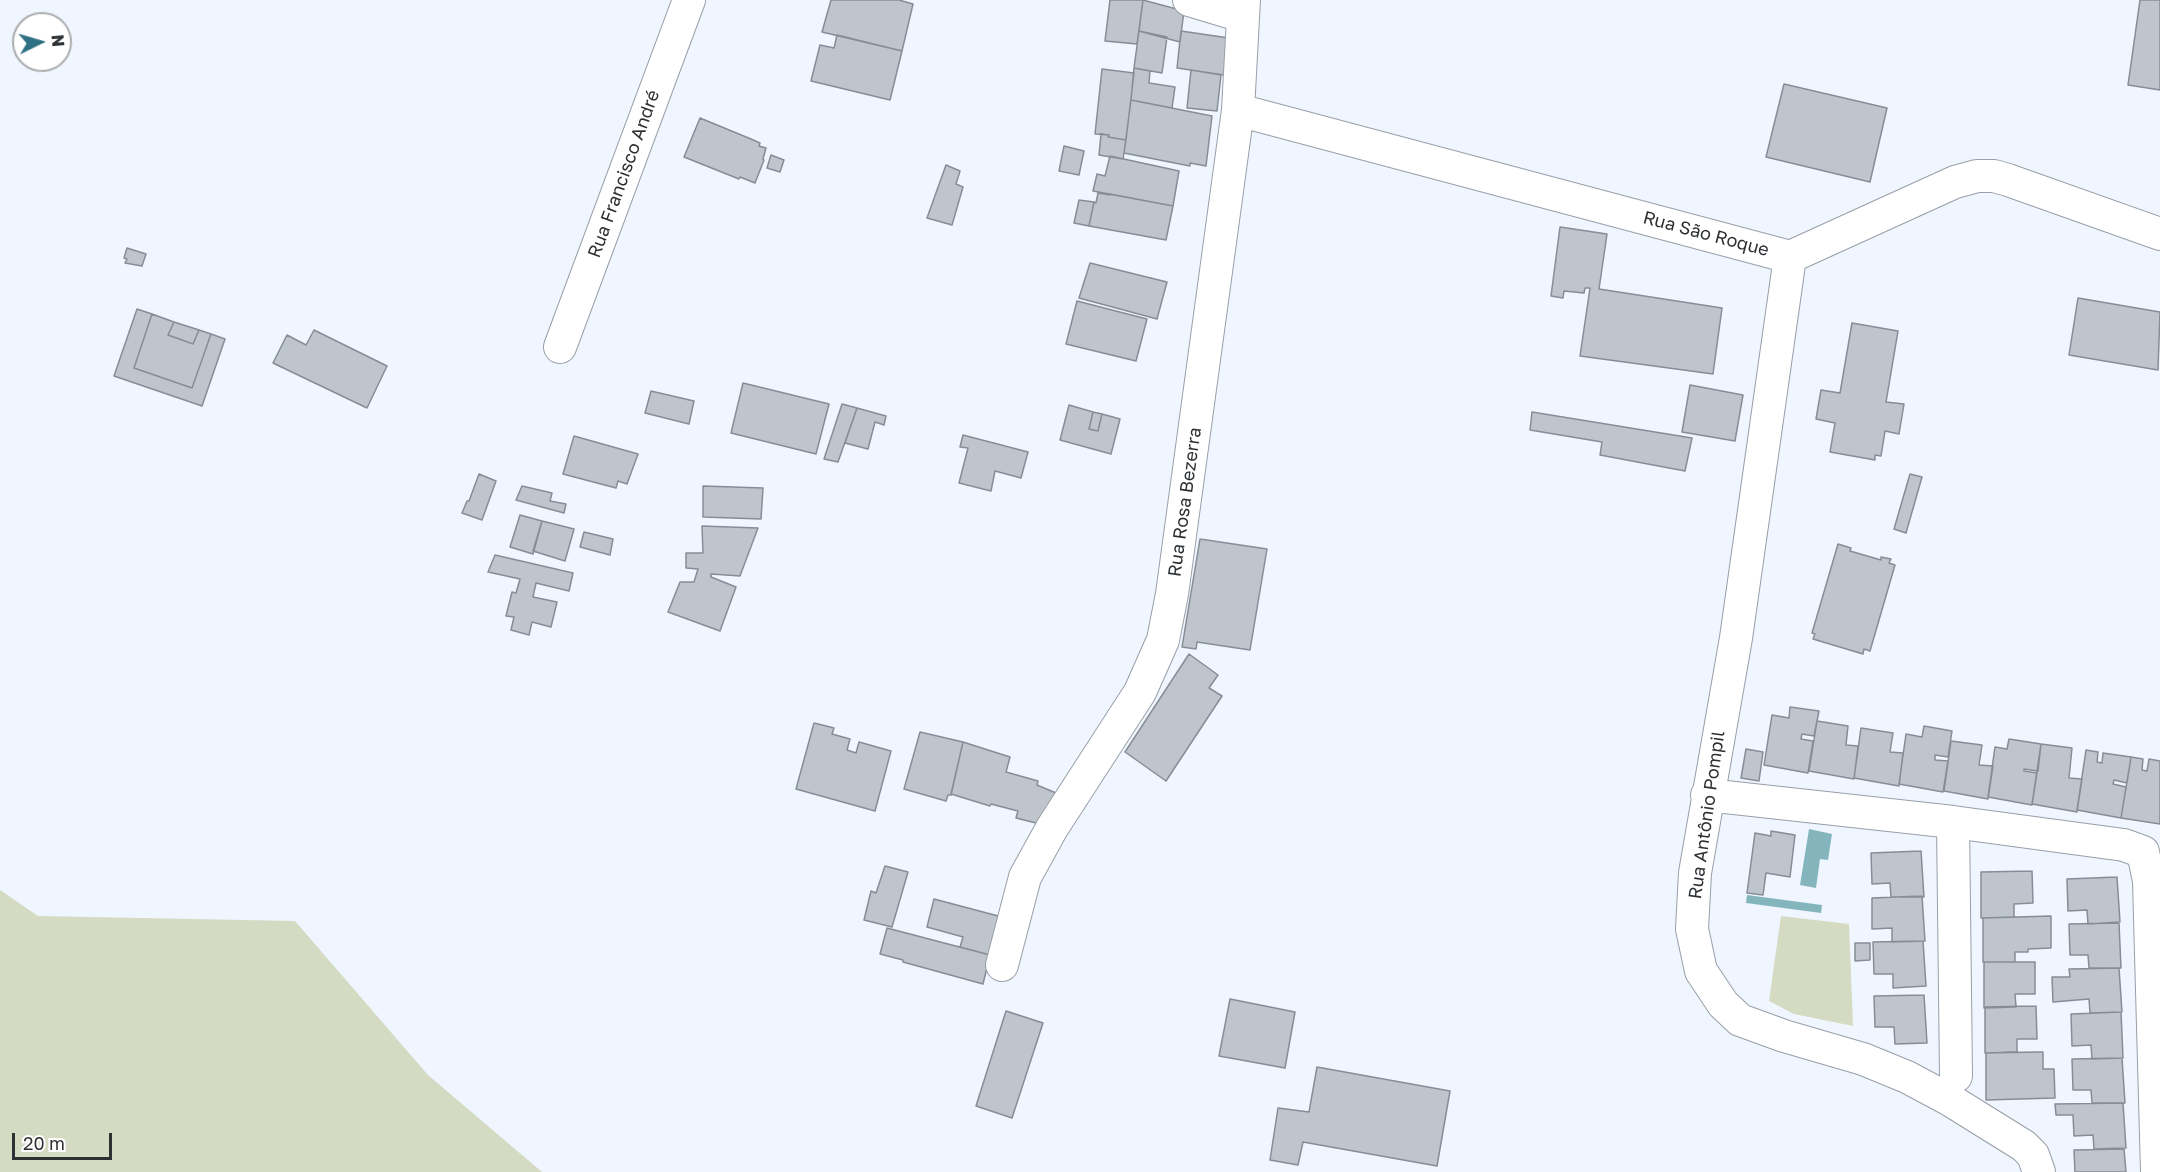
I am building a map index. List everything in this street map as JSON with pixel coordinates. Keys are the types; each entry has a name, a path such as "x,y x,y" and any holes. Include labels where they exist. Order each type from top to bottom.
{"street":[{"name":"Rua Francisco André","path":"560,347 688,0"},
{"path":"1189,0 1243,8"},
{"name":"Rua Rosa Bezerra","path":"1002,965 1025,877 1052,828 1140,692 1163,640 1172,594 1238,110 1243,8"},
{"name":"Rua São Roque","path":"1238,110 1790,257 1955,182 1977,176 1994,176 2008,180 2160,234"},
{"name":"Rua Antônio Pompil","path":"1790,257 1736,638 1695,873 1692,928 1701,971 1723,1004 1740,1020 1784,1036 1863,1059 1907,1077 1950,1100 2024,1146 2033,1155 2039,1172"},
{"path":"1707,795 1953,822 2124,845 2143,852 2149,881 2157,1172"},
{"path":"1953,822 1956,1076"}],"green space":[{"path":"0,890 38,916 295,921 428,1075 542,1172 0,1172"},
{"path":"1781,916 1849,924 1853,1026 1794,1014 1769,1001"}],"water":[{"path":"1809,829 1832,834 1828,860 1820,859 1816,888 1800,885"},
{"path":"1747,895 1822,905 1821,913 1746,903"}],"building":[{"path":"831,0 899,0 913,4 902,51 822,32"},
{"path":"1110,0 1143,0 1137,44 1105,41"},
{"path":"1143,0 1184,11 1180,42 1139,31"},
{"path":"2140,0 2160,0 2160,90 2128,85"},
{"path":"1139,31 1167,37 1162,73 1134,68"},
{"path":"1181,31 1229,38 1224,75 1177,68"},
{"path":"837,35 902,51 890,100 811,81 820,45 834,48"},
{"path":"1134,68 1150,71 1149,83 1175,87 1172,108 1131,100"},
{"path":"1102,69 1134,73 1126,140 1095,134"},
{"path":"1191,70 1221,75 1217,111 1187,108"},
{"path":"1784,84 1887,108 1870,182 1766,157"},
{"path":"1131,100 1212,116 1206,166 1190,163 1190,166 1124,153"},
{"path":"700,118 760,143 759,146 766,148 755,183 684,157"},
{"path":"1101,134 1126,140 1123,159 1099,155"},
{"path":"1064,146 1084,151 1079,175 1059,171"},
{"path":"771,155 784,160 780,172 767,168"},
{"path":"1110,156 1179,171 1173,206 1093,191 1097,174 1105,176"},
{"path":"946,165 960,171 956,184 963,187 952,225 927,218"},
{"path":"1098,193 1173,206 1166,240 1089,226"},
{"path":"1079,200 1094,202 1089,226 1074,223"},
{"path":"1560,227 1607,234 1599,289 1722,308 1713,374 1580,356 1590,288 1585,288 1584,293 1564,291 1563,298 1551,296"},
{"path":"127,248 146,254 142,266 125,263"},
{"path":"1090,263 1167,282 1157,319 1079,298"},
{"path":"2078,298 2160,312 2158,370 2069,355"},
{"path":"1077,301 1147,319 1136,361 1066,344"},
{"path":"137,309 152,314 134,368 192,388 211,334 225,339 202,406 114,376"},
{"path":"152,314 174,322 168,335 193,344 199,330 211,334 192,388 134,368"},
{"path":"174,322 199,330 193,344 168,335"},
{"path":"1852,323 1898,331 1886,402 1904,404 1899,434 1885,431 1881,456 1875,455 1875,460 1830,452 1835,423 1816,419 1821,390 1840,393"},
{"path":"314,330 387,366 367,408 273,363 287,335 306,345"},
{"path":"743,383 829,404 816,454 731,433"},
{"path":"1690,385 1743,395 1735,441 1682,432"},
{"path":"651,391 694,401 689,424 645,413"},
{"path":"842,404 857,408 838,462 824,459"},
{"path":"1069,405 1093,412 1089,429 1098,431 1102,414 1120,419 1111,454 1060,440"},
{"path":"857,408 886,416 884,425 875,422 868,449 845,443"},
{"path":"1093,412 1102,414 1098,431 1089,429"},
{"path":"1532,412 1692,438 1685,471 1600,455 1602,442 1530,430"},
{"path":"963,435 1028,452 1021,478 995,471 991,491 959,483 968,448 960,447"},
{"path":"574,436 638,454 627,484 618,481 616,488 563,474"},
{"path":"479,474 496,481 482,520 462,513"},
{"path":"1910,474 1922,477 1906,533 1894,529"},
{"path":"522,486 552,493 550,501 566,504 564,513 516,500"},
{"path":"703,486 763,488 761,519 703,517"},
{"path":"520,515 542,521 533,554 510,547"},
{"path":"542,521 574,529 565,561 533,551"},
{"path":"702,526 758,528 740,576 711,574 711,577 736,587 720,631 668,612 680,582 694,582 698,569 686,568 686,553 703,553"},
{"path":"584,532 613,539 610,555 580,547"},
{"path":"1200,539 1267,549 1250,650 1197,642 1196,649 1182,647"},
{"path":"1838,544 1851,548 1850,551 1881,560 1881,557 1891,559 1889,563 1895,565 1870,651 1864,649 1863,654 1813,639 1815,634 1812,633"},
{"path":"495,555 573,573 569,591 536,583 533,597 557,602 551,627 532,622 529,635 511,630 514,617 506,616 512,592 516,593 520,579 488,572"},
{"path":"1189,654 1218,675 1209,688 1222,696 1166,781 1125,752"},
{"path":"1790,707 1819,711 1814,736 1802,734 1801,739 1813,741 1808,773 1764,765 1772,715 1789,718"},
{"path":"1817,721 1848,726 1846,745 1858,746 1854,779 1809,771"},
{"path":"814,723 834,728 832,734 850,739 847,750 856,753 859,742 891,751 875,811 796,789"},
{"path":"1924,726 1952,731 1948,757 1935,755 1935,760 1948,761 1943,792 1899,784 1906,734 1922,737"},
{"path":"1861,728 1893,733 1890,752 1903,753 1899,786 1854,778"},
{"path":"920,732 963,742 951,795 948,795 946,801 904,789"},
{"path":"2009,739 2041,744 2038,771 2024,769 2024,771 2037,773 2032,805 1988,797 1995,747 2007,749"},
{"path":"1951,741 1982,745 1979,765 1993,766 1988,799 1944,791"},
{"path":"963,742 1010,757 1006,772 1038,781 1037,785 1056,793 1040,824 1016,818 1018,811 991,804 990,806 951,794"},
{"path":"2041,744 2072,748 2069,778 2082,779 2077,812 2032,804"},
{"path":"1746,749 1763,752 1759,781 1741,778"},
{"path":"2086,750 2098,752 2097,762 2102,763 2103,753 2131,757 2127,783 2114,780 2113,784 2126,787 2121,818 2077,810"},
{"path":"2131,757 2143,759 2142,770 2147,771 2149,759 2160,761 2160,824 2121,818"},
{"path":"1771,831 1795,835 1790,877 1766,873 1763,895 1747,893 1755,833 1771,836"},
{"path":"1921,851 1924,897 1891,897 1890,883 1872,884 1871,853"},
{"path":"885,866 908,872 892,927 864,920 871,891 876,893"},
{"path":"2032,871 2033,903 2014,904 2014,917 1981,918 1981,872"},
{"path":"2117,877 2120,922 2088,924 2087,910 2068,911 2067,879"},
{"path":"1922,896 1925,941 1892,942 1892,928 1872,929 1872,898"},
{"path":"934,899 1002,917 990,955 960,947 963,937 927,927"},
{"path":"2051,916 2051,948 2015,952 2015,962 1983,962 1983,918"},
{"path":"2119,923 2121,968 2089,968 2088,955 2070,955 2069,924"},
{"path":"887,928 990,955 983,984 880,954"},
{"path":"1923,941 1926,986 1893,988 1893,974 1874,974 1873,942"},
{"path":"1855,943 1870,943 1870,960 1855,961"},
{"path":"1984,962 2035,962 2035,994 2015,994 2016,1007 1984,1008"},
{"path":"2119,968 2122,1012 2090,1013 2089,999 2053,1002 2052,977 2070,977 2069,969"},
{"path":"1924,995 1927,1043 1895,1044 1894,1027 1875,1027 1874,996"},
{"path":"1230,999 1295,1012 1285,1068 1219,1056"},
{"path":"2036,1006 2037,1039 2017,1039 2017,1052 1985,1053 1985,1007"},
{"path":"1006,1011 1043,1023 1012,1118 976,1106"},
{"path":"2121,1012 2123,1058 2092,1059 2091,1045 2072,1046 2071,1014"},
{"path":"2043,1052 2043,1069 2054,1069 2055,1098 1986,1100 1986,1053"},
{"path":"2122,1058 2125,1103 2092,1103 2091,1090 2073,1090 2072,1059"},
{"path":"1317,1067 1450,1091 1437,1166 1303,1142 1298,1165 1270,1160 1278,1108 1309,1112"},
{"path":"2123,1103 2126,1148 2094,1149 2093,1135 2074,1136 2073,1115 2056,1115 2055,1104"},
{"path":"2124,1149 2126,1172 2075,1172 2074,1150"}]}
